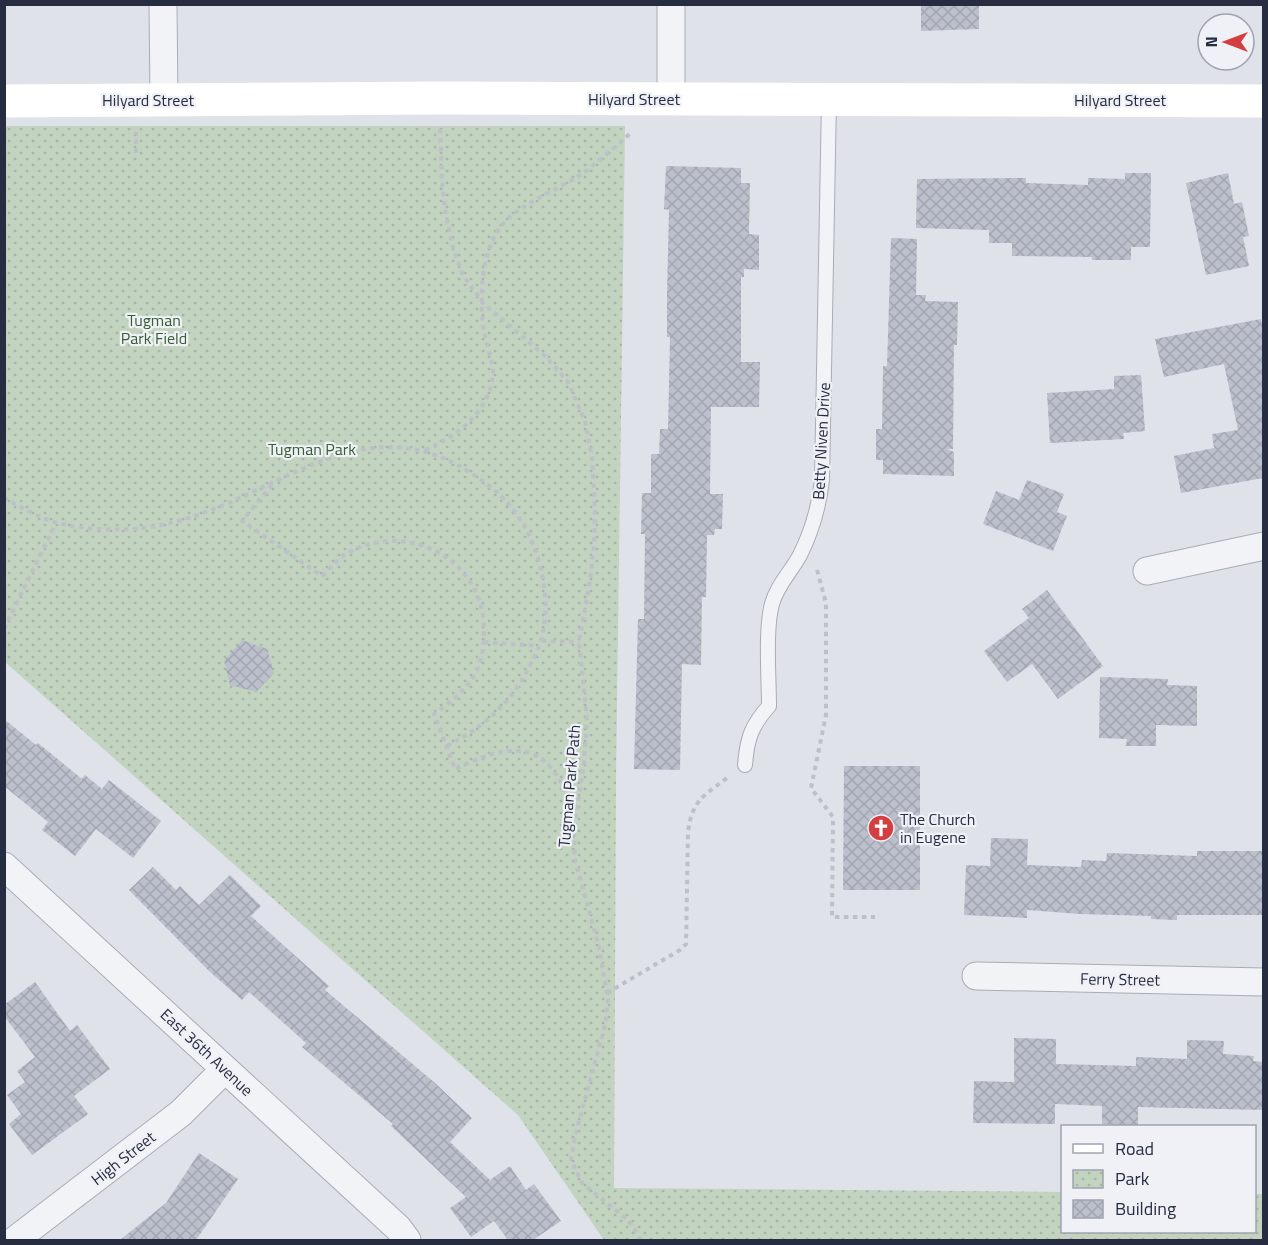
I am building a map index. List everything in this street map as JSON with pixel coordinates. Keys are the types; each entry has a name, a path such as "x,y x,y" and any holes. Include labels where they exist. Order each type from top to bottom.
{"street":[{"path":"163,4 164,100"},
{"path":"671,4 671,99"},
{"name":"Hilyard Street","path":"4,101 440,98 1263,101"},
{"path":"1147,571 1263,546"},
{"name":"East 36th Avenue","path":"4,867 398,1228 407,1240"},
{"name":"Ferry Street","path":"976,976 1263,982"},
{"name":"High Street","path":"15,1240 181,1113 225,1069"}],"lane":[{"name":"Betty Niven Drive","path":"745,765 746,745 751,730 770,706 771,604 779,586 799,557 812,531 819,505 822,480 829,99"}],"path":[{"name":"Tugman Park Path","path":"440,98 442,182 453,248 463,275 483,303 543,354 568,382 585,421 592,457 595,521 590,581 579,642 587,720 584,763 574,829 575,860 599,947 607,993 605,1026 571,1160 582,1183 628,1220 641,1240"},
{"path":"424,450 444,442 460,431 478,411 490,390 493,371 483,329 484,271 489,246 500,227 518,211 580,175 671,99"},
{"path":"4,498 56,523 104,530 137,528 175,522 230,503 327,459 359,449 389,447 424,450 452,461 506,498 522,520 536,549 544,584 545,613 540,646 510,700 466,736 447,746"},
{"path":"274,483 242,521 322,576 345,555 371,543 401,541 430,548 455,563 473,586 483,613 484,642 477,670 471,679 459,695 434,714 455,769 501,750 519,751 538,758 553,769 562,786 574,829"},
{"path":"4,628 56,523"},
{"path":"822,561 817,569 826,603 826,716 811,788 833,817 832,917 875,917"},
{"path":"542,641 579,642"},
{"path":"484,642 540,646"},
{"path":"607,993 680,950 686,944 690,818 699,798 745,765"}],"green space":[{"name":"Tugman Park","path":"5,126 625,126 616,778 614,1188 1061,1192 1061,1233 1256,1233 1256,1194 1263,1194 1263,1240 604,1240 518,1115 5,662"}],"building":[{"path":"921,4 979,4 979,29 921,31"},
{"path":"666,166 741,168 741,183 750,183 749,234 759,235 759,270 744,269 744,277 741,277 741,362 760,362 759,407 711,407 710,494 723,494 722,529 715,529 714,535 707,535 706,597 702,597 701,665 682,664 680,770 634,769 638,619 644,619 645,534 641,534 642,493 651,493 651,454 659,454 660,429 668,429 670,337 667,337 669,210 664,209"},
{"path":"1125,173 1151,173 1150,247 1131,247 1131,260 1012,256 1012,243 989,243 989,230 916,228 917,179 1026,178 1026,183 1088,185 1088,178 1125,179"},
{"path":"1228,173 1234,204 1242,202 1249,236 1243,237 1249,266 1206,275 1186,183"},
{"path":"891,238 917,239 916,295 926,295 925,301 958,302 957,345 954,345 953,449 947,449 954,452 954,476 883,474 883,460 876,460 876,429 882,429 883,366 887,366"},
{"path":"1261,319 1263,332 1263,478 1181,493 1174,456 1214,448 1212,434 1238,430 1224,364 1164,377 1155,339"},
{"path":"1141,375 1145,431 1123,433 1124,439 1050,443 1047,393 1114,389 1114,376"},
{"path":"1027,480 1064,494 1057,512 1067,516 1053,551 983,524 996,491 1019,500"},
{"path":"1047,590 1103,666 1058,699 1032,664 1007,682 984,651 1029,618 1022,609"},
{"path":"242,640 267,649 274,673 256,692 230,685 224,661"},
{"path":"1100,677 1168,679 1167,685 1197,686 1197,726 1156,725 1156,746 1126,746 1127,739 1099,738"},
{"path":"4,719 82,779 85,775 102,789 109,780 161,821 133,858 96,829 75,856 42,830 48,822 4,786"},
{"name":"The Church in Eugene","path":"844,766 920,766 920,890 843,890"},
{"path":"991,838 1028,839 1027,865 1081,867 1082,860 1106,861 1107,853 1197,856 1197,851 1263,851 1263,915 1177,915 1177,920 1151,919 1151,916 1027,910 1027,918 964,915 966,865 990,866"},
{"path":"153,867 176,890 180,886 199,905 230,875 261,906 251,916 329,986 325,990 435,1083 472,1118 450,1142 490,1180 510,1166 526,1190 534,1184 561,1221 533,1240 508,1240 494,1221 471,1237 450,1208 466,1197 391,1126 393,1124 302,1047 306,1043 249,992 242,1000 208,970 129,890"},
{"path":"35,982 70,1031 77,1025 110,1069 74,1096 88,1114 32,1155 9,1124 21,1114 7,1095 25,1082 17,1071 35,1057 4,1016 4,1005"},
{"path":"1014,1038 1056,1039 1056,1064 1136,1066 1136,1057 1187,1059 1187,1040 1224,1041 1223,1054 1254,1056 1253,1061 1263,1062 1263,1110 1138,1107 1138,1125 1120,1125 1102,1124 1102,1106 1055,1104 1055,1124 973,1123 974,1081 1014,1082"},
{"path":"199,1153 238,1179 196,1240 120,1240 166,1203"}],"place":[{"name":"The Church in Eugene","path":"881,828"}],"park label":[{"name":"Tugman Park Field","path":"154,329"}]}
